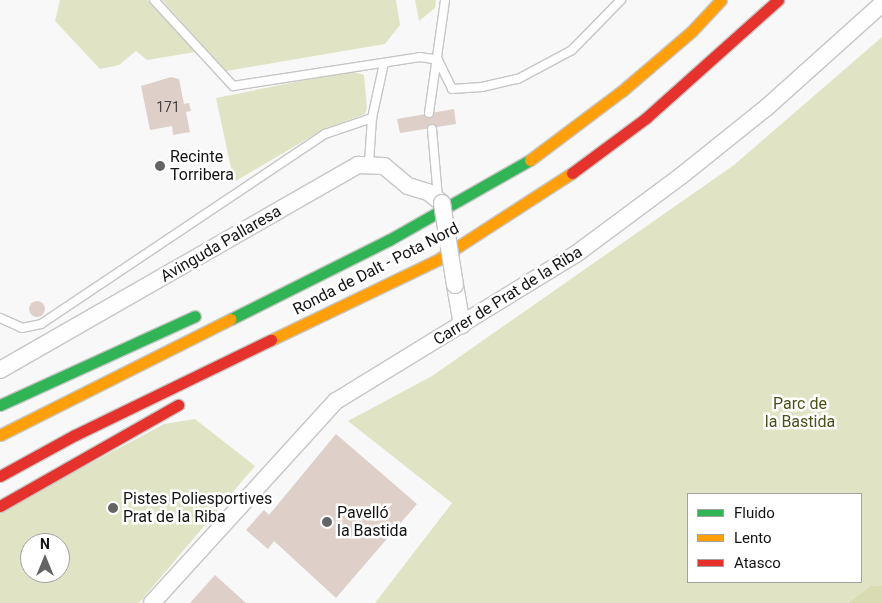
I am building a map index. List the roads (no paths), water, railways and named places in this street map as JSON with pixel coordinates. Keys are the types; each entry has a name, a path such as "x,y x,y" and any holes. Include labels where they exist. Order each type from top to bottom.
{"highway":[{"name":"Ronda de Dalt - Pota Nord","path":"0,435 438,205 516,170 615,96 692,30 721,0"},
{"name":"Ronda de Dalt - Pota Nord","path":"0,476 75,435 439,259 590,161 660,106 778,0"},
{"path":"281,280 438,205"},
{"path":"307,337 439,259"},
{"path":"0,405 208,310"},
{"path":"0,506 78,459 193,397"}],"street":[{"name":"Carrer de Prat de la Riba","path":"152,603 336,401 576,254 682,176 766,108 882,4"},
{"path":"369,164 384,166 408,186 438,205 462,325"},
{"name":"Avinguda Pallaresa","path":"0,370 337,176 358,165 369,164"}],"lane":[{"path":"154,0 233,86 420,57 438,60"},
{"path":"429,113 445,12 445,0"},
{"path":"438,60 452,89 482,87 518,78 572,50 621,0"},
{"path":"369,164 372,118 384,63"},
{"path":"0,318 22,328 41,324 325,134 372,118"},
{"path":"432,129 438,205"}],"place":[{"name":"Recinte Torribera","path":"160,166"},
{"name":"Pistes Poliesportives Prat de la Riba","path":"113,508"},
{"name":"Pavelló la Bastida","path":"327,522"}],"park label":[{"name":"Parc de la Bastida","path":"800,413"}]}
